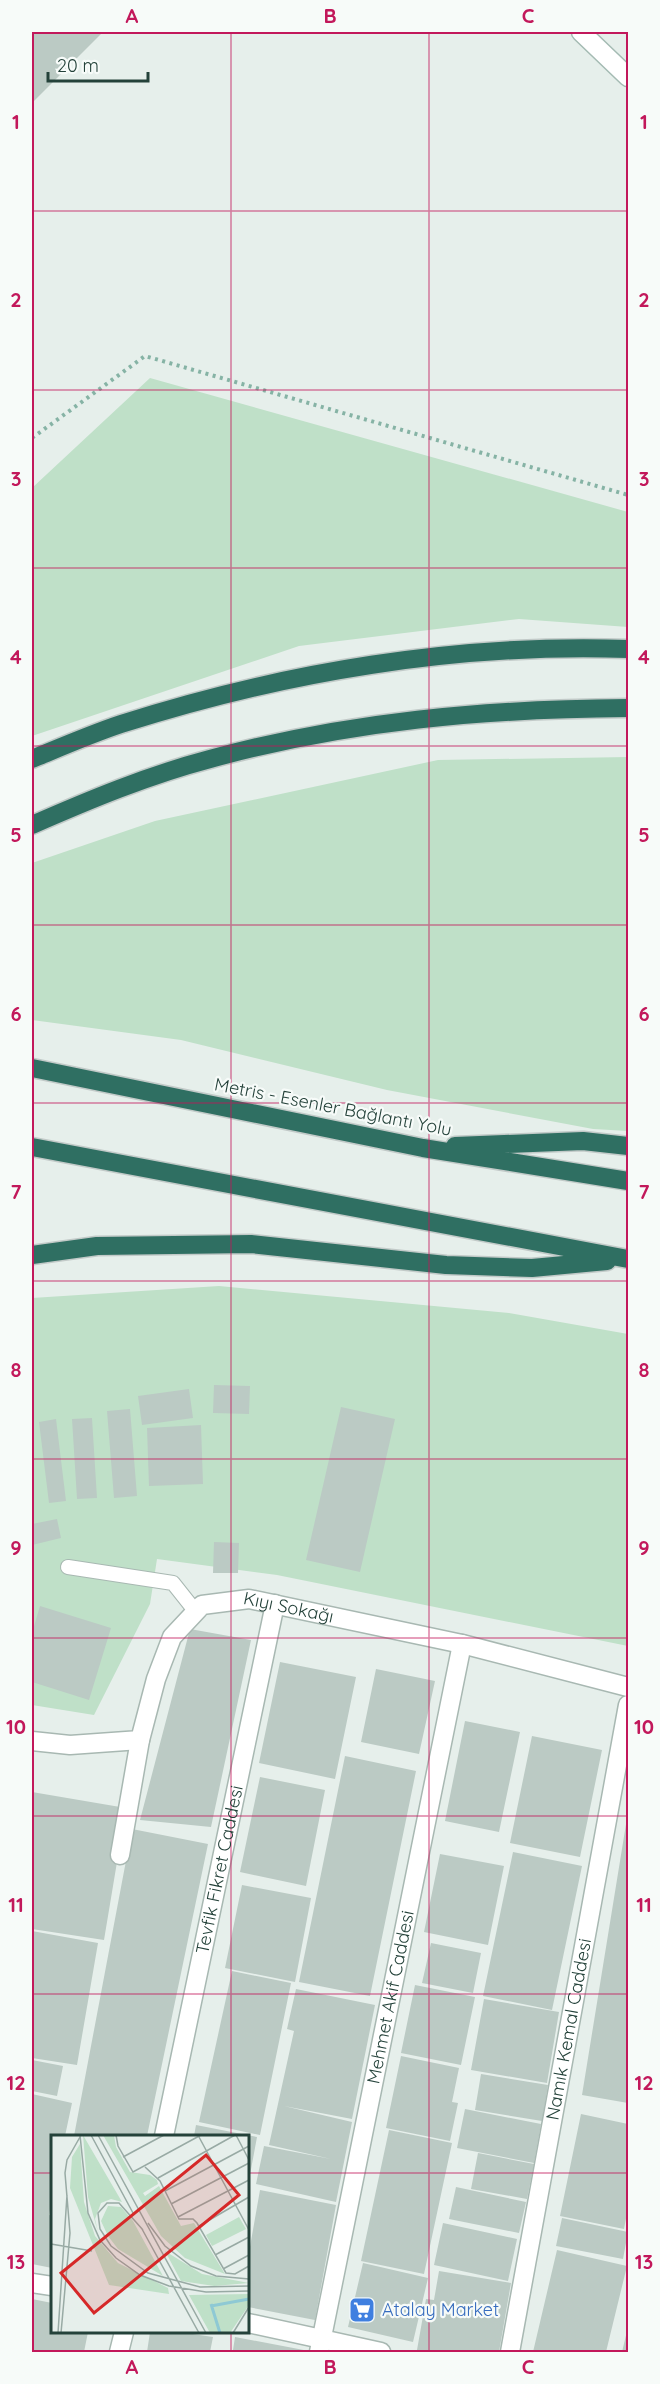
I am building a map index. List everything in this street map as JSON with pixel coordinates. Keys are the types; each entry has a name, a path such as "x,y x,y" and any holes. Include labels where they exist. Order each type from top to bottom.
{"highway":[{"path":"32,759 120,725 266,685 370,665 482,651 583,647 628,649"},
{"path":"32,825 135,783 210,759 345,730 441,716 511,710 628,708"},
{"name":"Metris - Esenler Bağlantı Yolu","path":"32,1068 423,1148 628,1181"},
{"path":"423,1148 583,1141 628,1146"},
{"path":"32,1147 628,1259"},
{"path":"32,1255 97,1246 251,1244 446,1265 532,1268 628,1259"}],"street":[{"path":"581,32 628,77"},
{"name":"Kıyı Sokağı","path":"120,1855 140,1740 156,1679 172,1637 202,1605 249,1599 275,1604 462,1644 628,1687"},
{"name":"Tevfik Fikret Caddesi","path":"164,2135 275,1604"},
{"name":"Mehmet Akif Caddesi","path":"320,2346 462,1644"},
{"name":"Namık Kemal Caddesi","path":"510,2352 628,1705"},
{"path":"32,1741 70,1745 140,1740"},
{"path":"32,2283 51,2286"},
{"path":"249,2323 320,2346 381,2352"},
{"path":"119,2352 124,2333"}],"lane":[{"path":"68,1568 173,1583 196,1612"}],"path":[{"path":"32,438 145,356 628,495"}],"green space":[{"path":"150,378 628,512 628,627 519,619 299,646 32,736 32,488"},
{"path":"628,757 628,1131 593,1129 387,1090 181,1040 32,1020 32,863 155,821 438,760"},
{"path":"219,1286 509,1313 628,1334 628,1646 277,1575 157,1559 150,1604 94,1715 32,1705 32,1298"}],"building":[{"path":"32,32 103,32 32,103"},
{"path":"214,1385 250,1386 249,1414 213,1413"},
{"path":"189,1389 193,1418 142,1425 138,1396"},
{"path":"341,1407 395,1419 360,1572 306,1560"},
{"path":"130,1409 137,1496 114,1498 107,1411"},
{"path":"92,1418 97,1498 77,1499 72,1419"},
{"path":"56,1419 66,1501 49,1503 39,1422"},
{"path":"201,1425 203,1484 149,1486 147,1428"},
{"path":"57,1519 61,1538 32,1545 32,1524"},
{"path":"214,1542 239,1543 238,1573 213,1573"},
{"path":"40,1606 111,1628 89,1700 32,1682 32,1633"},
{"path":"190,1629 251,1640 211,1827 140,1820"},
{"path":"280,1662 356,1677 335,1779 259,1763"},
{"path":"376,1669 435,1681 419,1754 361,1742"},
{"path":"465,1721 520,1732 499,1832 445,1821"},
{"path":"532,1736 602,1750 580,1857 510,1843"},
{"path":"345,1756 416,1771 370,1996 299,1982"},
{"path":"260,1777 325,1790 306,1886 240,1872"},
{"path":"32,1792 126,1808 104,1940 32,1929"},
{"path":"628,1818 628,2103 582,2095"},
{"path":"132,1829 208,1844 147,2135 74,2135"},
{"path":"513,1852 582,1866 552,2010 483,1996"},
{"path":"440,1854 504,1866 488,1945 424,1932"},
{"path":"242,1885 311,1898 295,1982 225,1968"},
{"path":"32,1931 98,1943 77,2065 32,2058"},
{"path":"431,1943 481,1953 473,1993 422,1983"},
{"path":"232,1971 291,1983 260,2135 199,2122"},
{"path":"415,1985 475,1997 461,2065 401,2053"},
{"path":"296,1989 375,2005 352,2119 284,2106 352,2122 336,2202 256,2184 264,2146 331,2159 269,2145 294,2031 287,2029"},
{"path":"484,1999 559,2012 547,2083 471,2070"},
{"path":"401,2056 459,2068 452,2102 458,2103 450,2141 386,2128"},
{"path":"32,2060 63,2066 57,2096 32,2091"},
{"path":"481,2074 548,2085 542,2121 475,2110"},
{"path":"32,2094 72,2103 65,2135 51,2135 49,2215 51,2216 51,2268 32,2264"},
{"path":"465,2109 541,2124 534,2163 457,2148"},
{"path":"581,2114 628,2124 628,2208 624,2229 560,2216"},
{"path":"196,2125 247,2135 194,2135"},
{"path":"389,2130 452,2143 424,2274 361,2261"},
{"path":"249,2135 257,2137 249,2180"},
{"path":"478,2153 534,2164 527,2199 471,2189"},
{"path":"456,2187 526,2202 519,2233 449,2219"},
{"path":"260,2190 336,2205 315,2320 249,2307 249,2252"},
{"path":"562,2218 628,2232 623,2259 556,2246"},
{"path":"443,2223 517,2239 508,2281 434,2265"},
{"path":"557,2250 627,2266 606,2352 533,2352"},
{"path":"363,2263 428,2278 413,2342 348,2327"},
{"path":"439,2271 511,2283 499,2352 417,2350 426,2299 434,2300"},
{"path":"32,2299 51,2303 51,2333 88,2333 84,2352 32,2352"},
{"path":"628,2327 628,2352 622,2352"},
{"path":"150,2333 186,2333 213,2337 210,2352 147,2352"},
{"path":"235,2337 309,2352 226,2352 226,2350 233,2350"}],"place":[{"name":"Atalay Market","path":"362,2310"}]}
